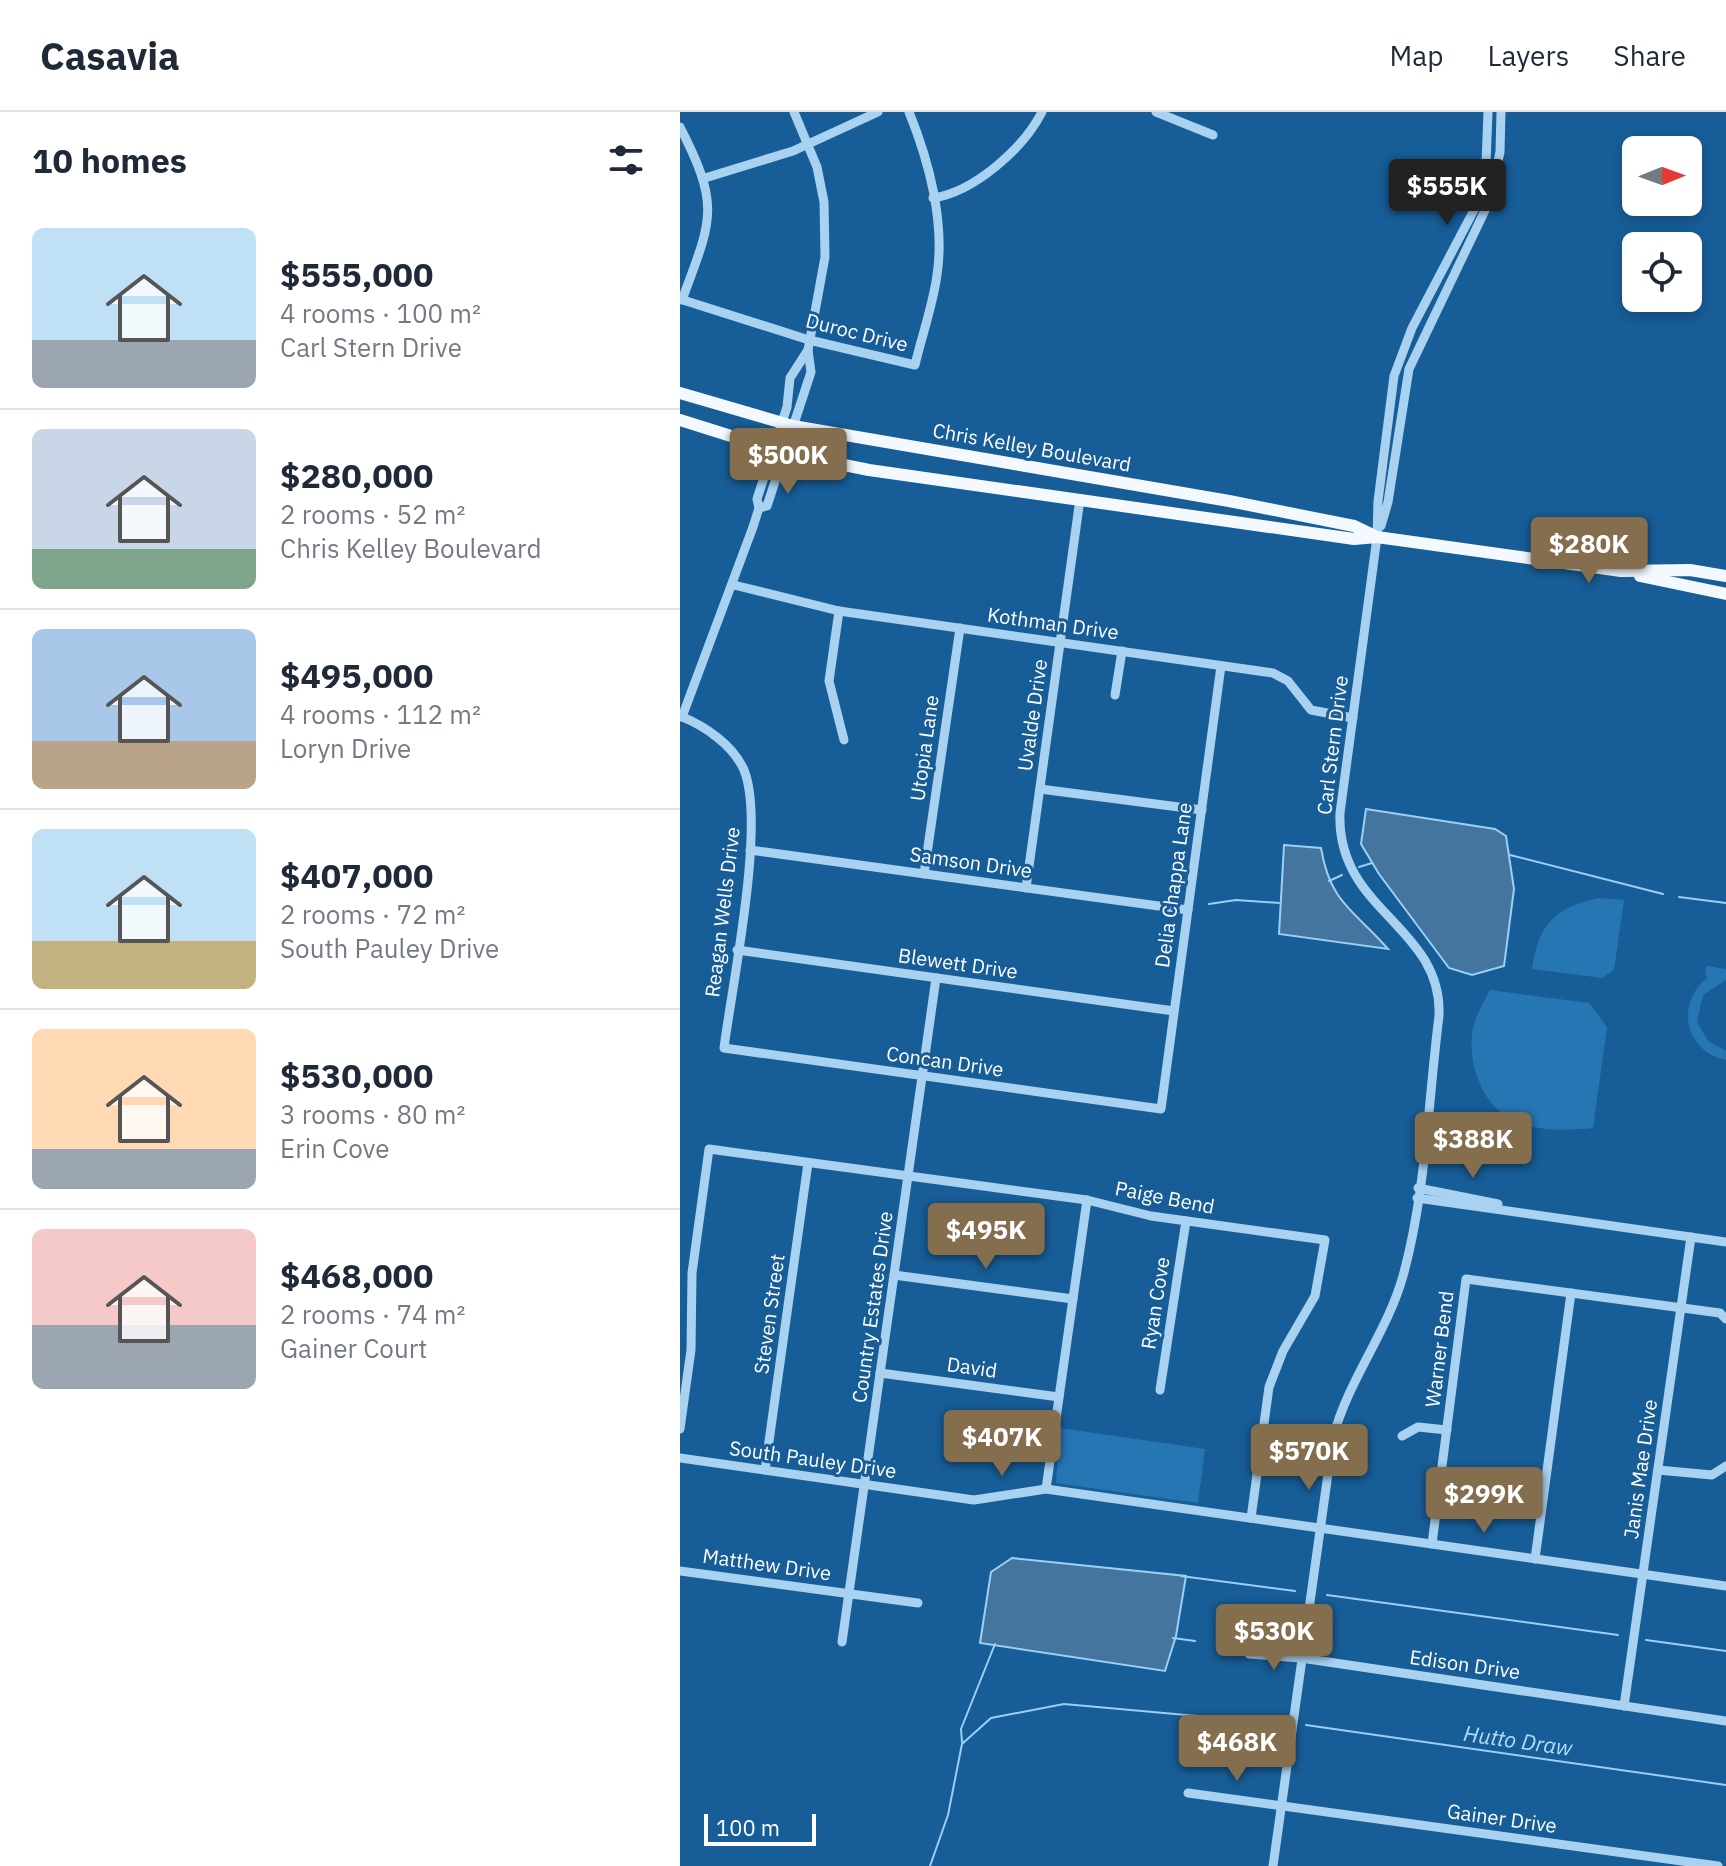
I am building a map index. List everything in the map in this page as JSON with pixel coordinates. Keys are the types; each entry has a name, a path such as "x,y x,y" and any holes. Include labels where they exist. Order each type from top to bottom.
{"main road":[{"name":"Chris Kelley Boulevard","path":"680,393 788,425 1229,501 1354,526 1377,537"},
{"name":"Chris Kelley Boulevard","path":"680,420 780,451 869,470 1354,539 1377,537 1621,571 1688,589 1726,594"},
{"name":"Chris Kelley Boulevard","path":"1621,571 1690,570 1726,576"}],"street":[{"path":"681,717 734,585 759,508 757,499 811,372 808,345 825,257 825,228 819,179 809,143 794,112"},
{"path":"705,178 809,143 878,112"},
{"name":"Duroc Drive","path":"681,300 808,345 915,365 937,276 939,239 920,140 909,112"},
{"path":"933,198 955,195 984,176 1027,133 1042,112"},
{"path":"1156,112 1213,135"},
{"name":"Carl Stern Drive","path":"1273,1866 1301,1658 1339,1416 1402,1279 1418,1193 1439,1016 1438,991 1418,950 1358,882 1343,854 1340,813 1377,537 1378,501 1394,376 1412,328 1474,210 1486,163 1488,112"},
{"name":"Carl Stern Drive","path":"1377,537 1388,502 1409,369 1485,213 1498,165 1501,112"},
{"path":"680,127 705,178 708,224 681,300"},
{"path":"788,425 790,378 808,345"},
{"name":"Uvalde Drive","path":"1026,888 1080,499"},
{"name":"Kothman Drive","path":"734,585 839,611 1281,676 1311,710 1353,718"},
{"path":"839,611 829,681 844,740"},
{"name":"Utopia Lane","path":"924,874 960,628"},
{"path":"1115,695 1122,651"},
{"name":"Delia Chappa Lane","path":"1161,1109 1221,666"},
{"name":"Reagan Wells Drive","path":"681,717 719,738 742,767 752,808 750,850 724,1048"},
{"path":"1040,789 1202,810"},
{"name":"Samson Drive","path":"750,850 1188,910"},
{"name":"Blewett Drive","path":"737,950 1174,1011"},
{"name":"Country Estates Drive","path":"842,1642 936,978"},
{"name":"Concan Drive","path":"724,1048 1161,1109"},
{"name":"Paige Bend","path":"680,1429 691,1350 692,1273 709,1149 1087,1200 1186,1221 1325,1240 1315,1296 1283,1351 1269,1387 1251,1518"},
{"name":"Steven Street","path":"765,1470 808,1163"},
{"path":"1418,1193 1726,1242"},
{"path":"1046,1489 1087,1200"},
{"name":"Ryan Cove","path":"1160,1390 1186,1221"},
{"name":"Janis Mae Drive","path":"1624,1706 1691,1237"},
{"path":"894,1275 1073,1299"},
{"name":"Warner Bend","path":"1432,1544 1466,1279 1720,1313 1726,1319"},
{"path":"1535,1559 1571,1293"},
{"name":"David","path":"880,1373 1059,1397"},
{"path":"1402,1436 1418,1427 1447,1430"},
{"name":"South Pauley Drive","path":"680,1458 974,1500 1046,1489 1726,1586"},
{"path":"1658,1470 1712,1475 1726,1466"},
{"name":"Matthew Drive","path":"680,1571 918,1603"},
{"name":"Edison Drive","path":"1249,1654 1301,1658 1726,1721"},
{"name":"Gainer Drive","path":"1188,1793 1644,1861 1718,1866"}],"shaded area":[{"path":"1366,809 1495,829 1506,836 1514,889 1504,966 1472,975 1449,968 1379,874 1361,844"},
{"path":"1284,845 1321,848 1330,882 1337,894 1388,949 1279,934"},
{"path":"1599,898 1624,900 1614,970 1602,978 1532,969 1539,941 1551,920 1571,907"},
{"path":"1706,966 1726,969 1726,980 1703,995 1697,1022 1708,1041 1726,1051 1726,1060 1701,1047 1689,1025 1691,1000 1708,977 1705,976"},
{"path":"1490,990 1589,1003 1607,1027 1593,1128 1557,1130 1524,1124 1497,1109 1486,1096 1474,1066 1472,1037 1475,1020"},
{"path":"1060,1428 1205,1449 1198,1503 1056,1483"},
{"path":"1012,1558 1186,1576 1176,1636 1165,1671 980,1643 991,1572"}],"waterway":[{"path":"1510,855 1663,894"},
{"path":"1359,867 1372,863"},
{"path":"1329,881 1342,875"},
{"path":"1679,897 1726,903"},
{"path":"1209,904 1236,900 1279,903"},
{"path":"1181,1576 1295,1591"},
{"path":"1327,1595 1618,1635"},
{"path":"1173,1638 1195,1641"},
{"path":"1646,1640 1726,1651"},
{"path":"962,1742 961,1729 995,1644"},
{"name":"Hutto Draw","path":"930,1866 948,1815 962,1744 991,1718 1064,1704 1276,1723"},
{"name":"Hutto Draw","path":"1306,1725 1726,1785"}]}
